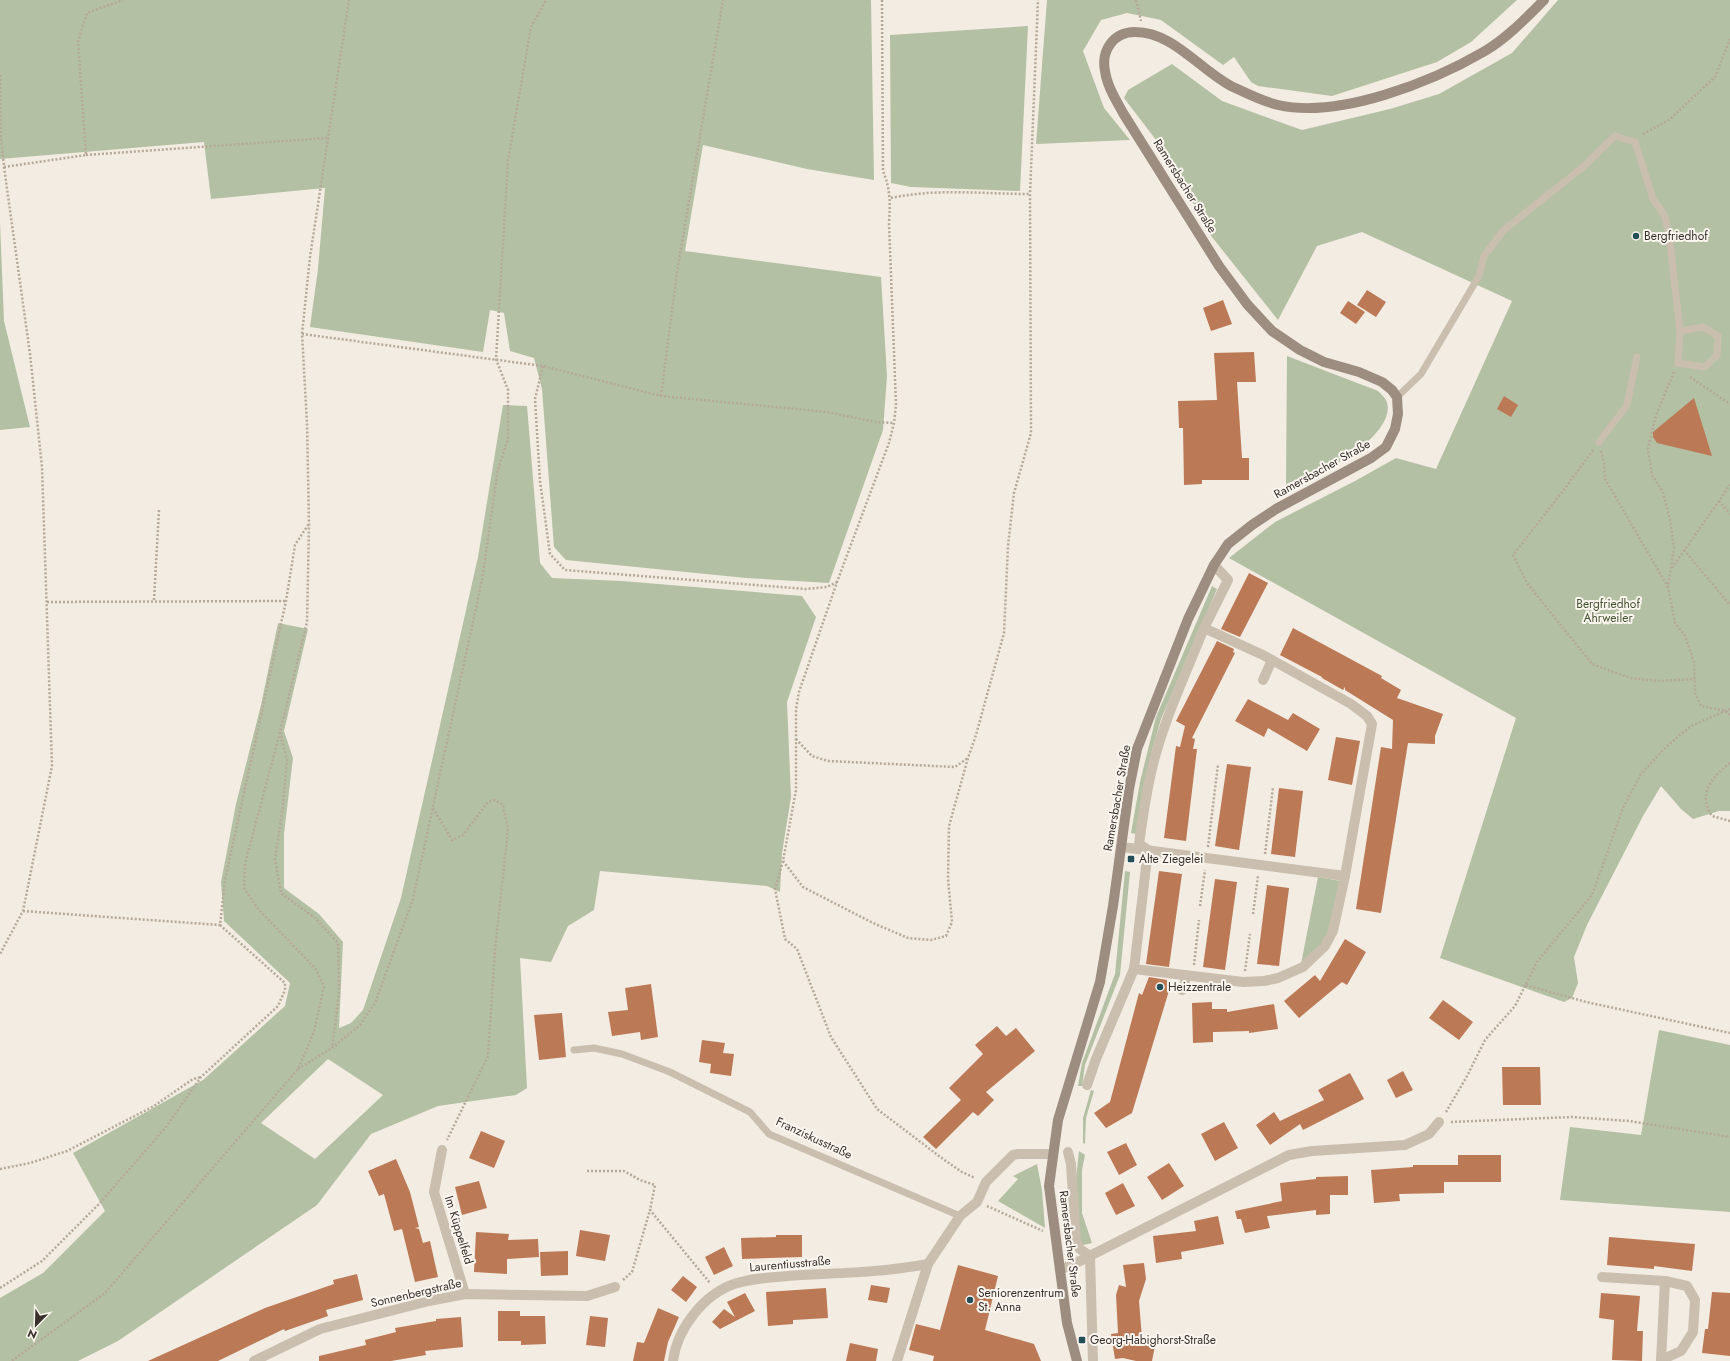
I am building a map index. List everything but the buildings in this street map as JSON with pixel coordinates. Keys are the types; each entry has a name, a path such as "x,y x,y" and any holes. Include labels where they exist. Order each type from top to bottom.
{"main road":[{"name":"Ramersbacher Straße","path":"1077,1361 1067,1323 1049,1186 1052,1154 1058,1120 1100,982 1122,847 1129,790 1137,749 1188,618 1214,565 1228,544 1252,525 1276,510 1371,458 1386,447 1395,429 1398,414 1397,397 1392,390 1382,382 1353,370 1324,362 1300,350 1272,331 1247,304 1219,266 1123,113 1104,71 1107,48 1112,41 1124,34 1140,33 1164,39 1229,84 1255,98 1279,105 1306,108 1335,106 1382,96 1443,73 1486,50 1517,27 1544,0"}],"street":[{"path":"1148,850 1139,844 1154,757 1168,716 1204,628 1228,580 1214,565"},
{"path":"1134,969 1244,982 1264,981 1278,978 1303,967 1316,957 1325,946 1333,931 1372,724 1367,716 1351,704 1272,660 1204,628"},
{"path":"1264,680 1272,660"},
{"path":"1122,847 1344,876"},
{"path":"1087,1085 1096,1059 1134,969 1148,850"},
{"path":"1182,990 1189,976"},
{"path":"1060,1269 1070,1266 1289,1155 1312,1151 1405,1145 1429,1134 1439,1122"},
{"name":"Im Küppelfeld","path":"442,1150 434,1192 465,1294"},
{"path":"1068,1152 1071,1164 1076,1242 1080,1249 1090,1256"},
{"path":"897,1361 928,1264 960,1216 977,1202 986,1182 1013,1155 1052,1154"},
{"path":"1090,1256 1093,1361"},
{"name":"Laurentiusstraße","path":"673,1361 682,1332 696,1312 705,1301 734,1284 760,1278 903,1268 928,1264"},
{"path":"1602,1277 1665,1281 1687,1286 1695,1300 1693,1332 1681,1351 1661,1361 1665,1281"},
{"name":"Sonnenbergstraße","path":"254,1361 320,1330 429,1301 465,1294 587,1296 615,1287"}],"lane":[{"path":"1397,397 1421,374 1479,276 1484,256 1504,230 1583,167 1615,136 1635,142 1653,199 1665,216 1680,331 1678,363 1705,367 1717,355 1718,336 1703,327 1680,331"},
{"path":"1598,442 1627,405 1637,357"},
{"name":"Franziskusstraße","path":"574,1050 594,1048 615,1052 670,1072 750,1112 769,1134 960,1216"}],"path":[{"path":"86,155 78,41 87,12 123,0"},
{"path":"12,1361 105,1293 298,1069 314,1032 324,986 315,968 258,909 244,888 245,864 307,622 309,525 307,423 302,334 310,257 349,0"},
{"path":"298,1069 332,1048 360,1025 375,1003 413,899 482,580 498,470 508,438 508,390 496,359 508,160 531,27 546,0"},
{"path":"661,396 677,272 723,0"},
{"path":"882,0 883,171 889,186 891,198 889,223 896,405 894,423 889,443 837,582 799,692 796,709 796,790 783,861 775,889 785,939 797,949 832,1037 877,1109 962,1172 986,1182"},
{"path":"783,861 803,887 873,923 908,938 931,940 946,936 952,922 948,879 949,826 1004,633 1008,546 1014,493 1031,433 1030,194 1038,0"},
{"path":"1136,0 1142,23 1140,33"},
{"path":"1635,142 1644,133 1669,120 1715,77 1730,39"},
{"path":"0,75 1,137 4,167 30,354 42,467 52,766 23,911 0,954"},
{"path":"4,167 86,155 328,138"},
{"path":"891,198 909,194 946,192 1030,194"},
{"path":"302,334 542,366 661,396 827,412 876,422 894,423"},
{"path":"542,366 535,399 540,481 550,554 565,570 806,589 827,587 837,582"},
{"path":"1676,368 1656,415 1648,448 1652,475 1663,492 1670,520 1674,548 1668,587 1675,623 1685,636 1694,662 1695,693 1701,706 1726,711 1730,715"},
{"path":"1688,376 1730,404"},
{"path":"1598,442 1604,462 1605,479 1668,587"},
{"path":"1598,442 1563,491 1512,555 1527,583 1592,664 1630,678 1659,682 1695,679"},
{"path":"1670,570 1729,487"},
{"path":"1718,501 1730,514"},
{"path":"154,600 159,510"},
{"path":"220,924 225,880 286,601 295,545 309,525"},
{"path":"1684,550 1730,605"},
{"path":"47,602 154,600 286,601"},
{"path":"1439,1122 1466,1078 1484,1040 1515,1006 1538,962 1592,895 1623,808 1641,774 1667,746 1691,726 1730,709"},
{"path":"280,732 288,760 275,860 281,893 315,918 338,943 339,993 332,1048"},
{"path":"796,739 812,756 828,761 955,767 968,758"},
{"path":"1730,763 1721,770 1705,794 1705,805 1712,816 1730,821"},
{"path":"1200,906 1218,764"},
{"path":"1253,914 1273,787"},
{"path":"432,808 452,840 463,835 488,802 495,800 503,805 508,829 495,950 488,1056 442,1150"},
{"path":"0,1288 42,1261 99,1204 166,1127 201,1077 278,1006 285,990 285,982 220,924 23,911"},
{"path":"1189,976 1199,920"},
{"path":"1244,982 1250,934"},
{"path":"1526,986 1586,1002 1730,1033"},
{"path":"0,1169 30,1163 67,1151 154,1106 193,1079 201,1077"},
{"path":"1439,1122 1572,1117 1629,1121 1730,1137"},
{"path":"587,1171 624,1171 640,1180 655,1185 650,1210 632,1272 615,1287"},
{"path":"977,1202 1047,1233 1055,1232"},
{"path":"650,1210 718,1293"}],"green space":[{"path":"0,0 871,0 874,180 807,169 703,145 685,251 881,277 887,376 883,430 829,583 746,578 566,560 554,547 542,389 534,358 510,351 504,313 490,310 483,352 310,327 318,269 325,188 211,199 204,142 0,159"},
{"path":"1047,0 1517,0 1471,42 1437,62 1332,96 1258,86 1251,82 1234,57 1223,65 1161,20 1127,13 1101,20 1083,51 1104,108 1130,140 1036,144"},
{"name":"Bergfriedhof Ahrweiler","path":"1558,0 1730,0 1730,811 1719,811 1693,819 1681,809 1661,786 1643,816 1587,925 1574,957 1578,983 1572,998 1564,1002 1440,958 1516,718 1229,558 1275,522 1396,458 1436,469 1512,301 1362,232 1317,246 1278,320 1208,232 1169,157 1124,98 1128,90 1172,64 1222,101 1302,130 1390,109 1439,94 1512,53"},
{"path":"1028,26 1020,191 911,187 891,183 890,35"},
{"path":"0,222 4,321 30,427 0,430"},
{"path":"1287,356 1378,391 1386,400 1388,409 1386,418 1380,428 1354,453 1325,469 1286,484"},
{"path":"503,405 527,406 540,563 552,578 622,581 802,596 816,617 787,702 791,797 782,853 780,892 767,886 600,871 594,910 568,926 551,962 520,958 527,1088 516,1095 438,1106 371,1134 317,1205 118,1341 78,1361 0,1361 0,1298 43,1273 105,1211 73,1153 203,1080 285,1006 290,983 224,921 221,882 236,804 261,705 278,623 308,629 284,731 293,758 284,834 284,888 319,914 343,942 339,1028 351,1023 363,1010 401,898 478,557","holes":["328,1059 383,1095 315,1159 261,1123"]},
{"path":"1212,586 1217,589 1161,719 1152,750 1136,834 1131,833 1140,782 1156,717"},
{"path":"1125,871 1130,872 1120,975 1085,1065 1082,1086 1078,1086 1082,1063 1115,974"},
{"path":"1318,877 1341,881 1326,939 1301,964"},
{"path":"1659,1030 1730,1045 1730,1212 1560,1200 1570,1127 1641,1135"},
{"path":"1091,1090 1094,1091 1086,1118 1085,1144 1083,1143 1083,1118"},
{"path":"1079,1151 1085,1155 1082,1170 1082,1213 1092,1243 1079,1246 1075,1189"},
{"path":"1037,1164 1042,1190 1045,1228 998,1201 1018,1179 1013,1176"}],"place":[{"name":"Bergfriedhof","path":"1636,236"},
{"name":"Alte Ziegelei","path":"1131,859"},
{"name":"Heizzentrale","path":"1160,987"},
{"name":"Seniorenzentrum St. Anna","path":"970,1300"},
{"name":"Georg-Habighorst-Straße","path":"1082,1340"}]}
